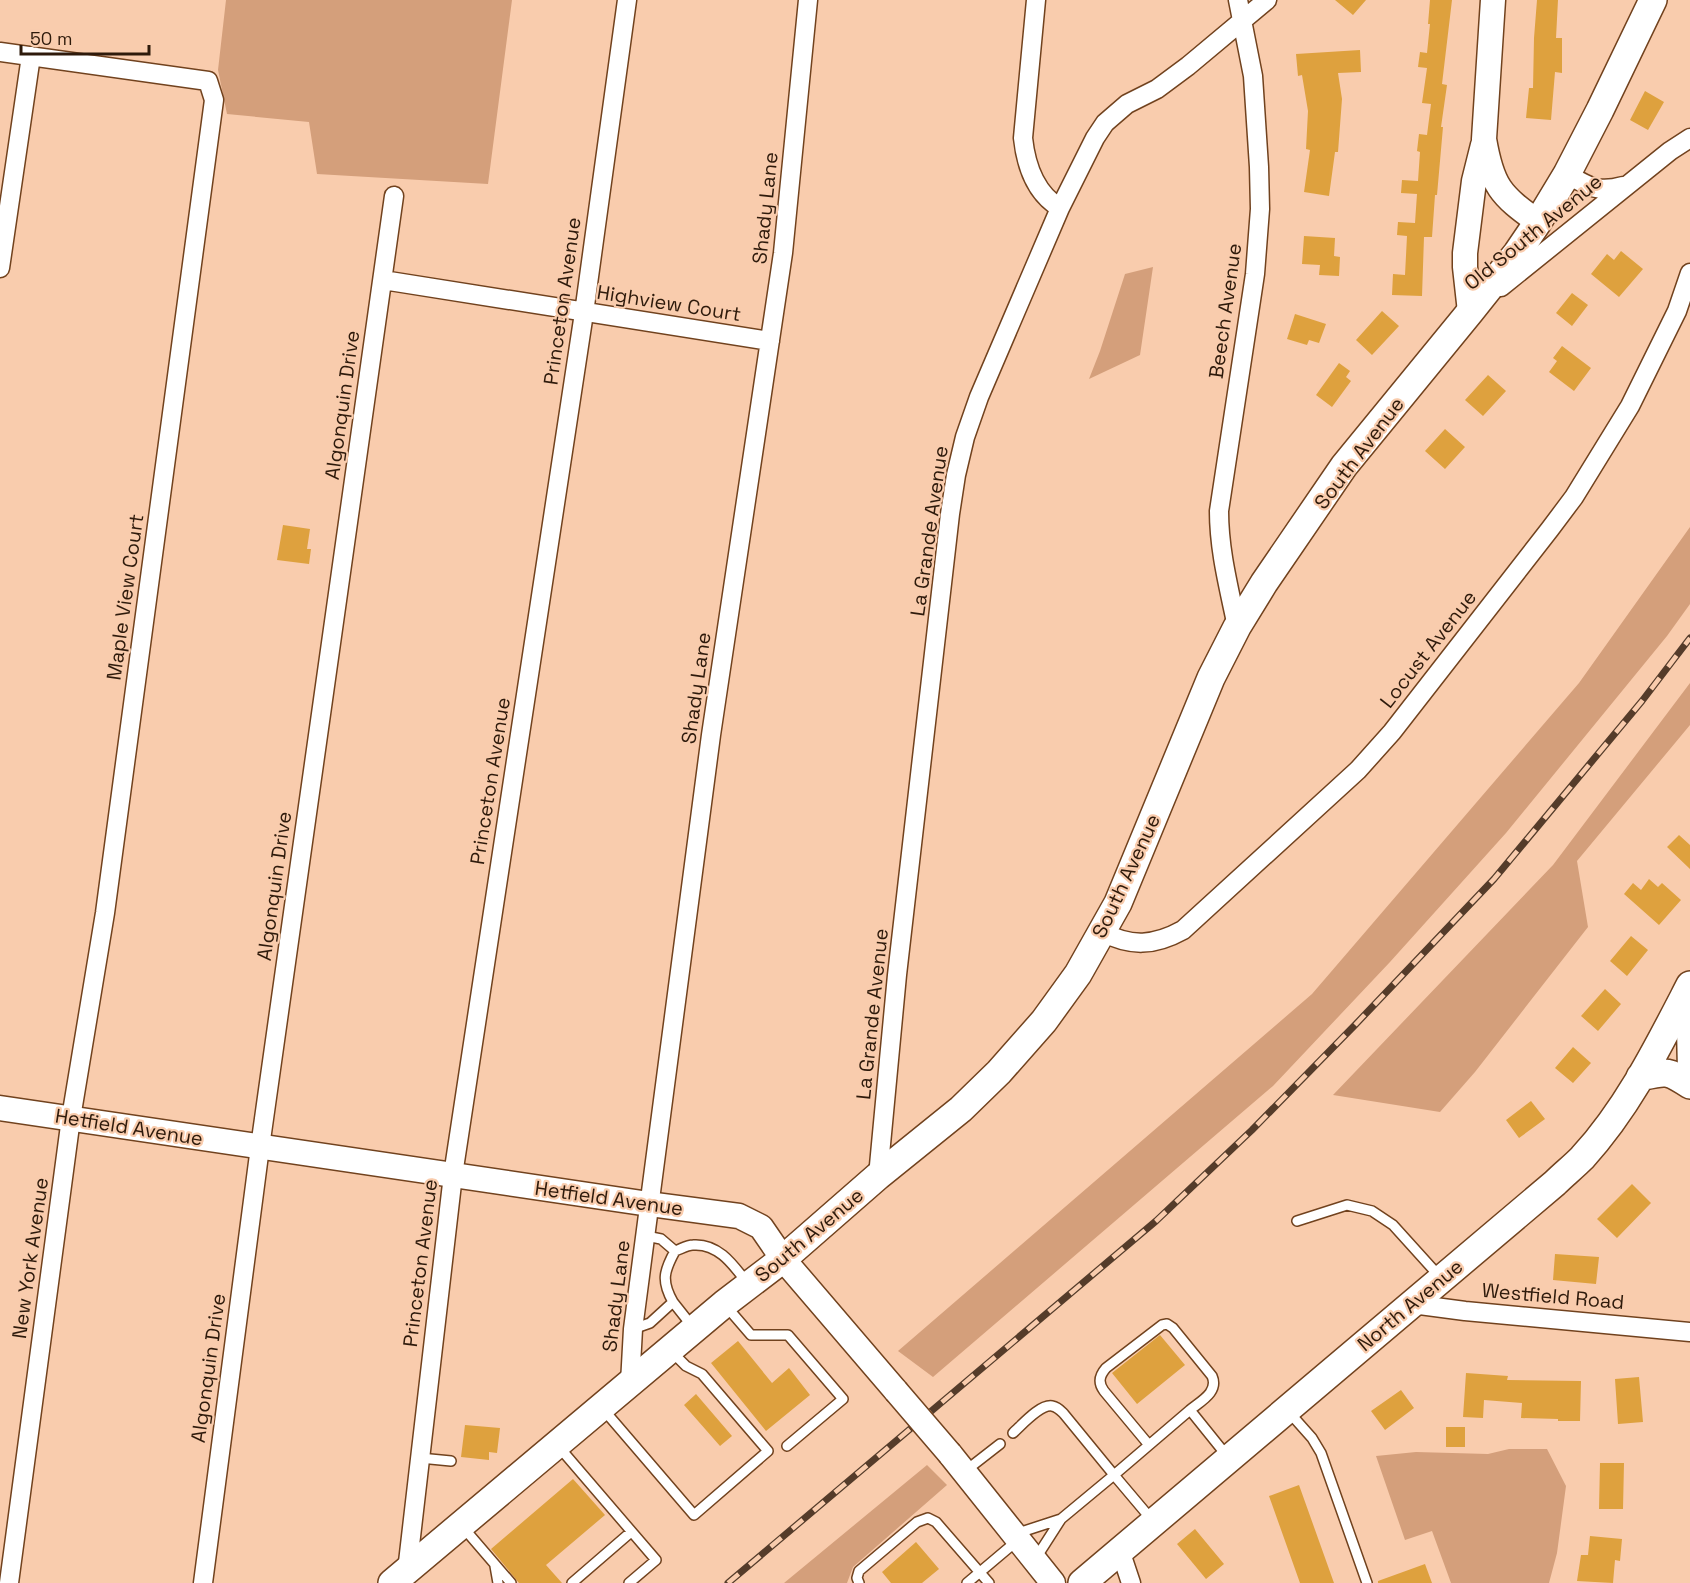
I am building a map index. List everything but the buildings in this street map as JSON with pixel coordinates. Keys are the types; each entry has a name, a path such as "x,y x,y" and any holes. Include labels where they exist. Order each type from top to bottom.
{"main road":[{"name":"South Avenue","path":"400,1577 724,1304 783,1258 878,1176 961,1109 999,1072 1044,1021 1078,974 1118,903 1211,678 1237,627 1264,583 1344,466 1517,253 1538,222 1568,174 1653,0"},
{"name":"North Avenue","path":"1082,1583 1555,1183 1582,1157 1609,1125 1640,1077 1688,990"},
{"path":"1640,1077 1672,1073 1690,1085"}],"street":[{"name":"Princeton Avenue","path":"400,1577 420,1458 453,1175 584,313 627,0"},
{"name":"Shady Lane","path":"630,1383 633,1329 711,735 783,253 808,0"},
{"path":"1036,0 1023,138 1024,156 1034,181 1044,195 1060,208"},
{"name":"Beech Avenue","path":"1237,627 1221,555 1219,511 1255,274 1260,209 1253,76 1238,0"},
{"name":"La Grande Avenue","path":"878,1176 897,975 950,514 965,437 979,397 1060,208 1095,138 1105,123 1127,104 1157,89 1180,72 1267,0"},
{"path":"1470,312 1465,253 1474,181 1484,140 1493,0"},
{"path":"0,52 31,56 0,268"},
{"name":"Maple View Court","path":"31,56 208,81 214,100 105,913 71,1118"},
{"name":"Old South Avenue","path":"1470,312 1625,186 1690,138"},
{"path":"1484,140 1493,178 1503,195 1538,222"},
{"name":"Old South Avenue","path":"1568,174 1597,189 1610,190 1625,186"},
{"name":"Algonquin Drive","path":"202,1583 260,1147 394,196"},
{"name":"Locust Avenue","path":"1102,932 1125,942 1140,944 1170,938 1183,930 1358,770 1392,732 1574,497 1630,406 1677,311 1690,273"},
{"name":"Highview Court","path":"382,280 770,341"},
{"path":"1688,990 1690,1070"},
{"name":"Hetfield Avenue","path":"0,1108 739,1216 761,1227 783,1258 957,1463 1053,1583"},
{"name":"New York Avenue","path":"9,1583 71,1118"},
{"name":"Westfield Road","path":"1412,1304 1690,1332"},
{"path":"1120,1550 1131,1583"}],"lane":[{"path":"1297,1221 1347,1205 1372,1210 1393,1225 1441,1279"},
{"path":"646,1236 661,1239 675,1251"},
{"path":"695,1330 673,1302 664,1280 668,1264 675,1251 691,1245 711,1247 731,1262 749,1285"},
{"path":"633,1329 650,1323 673,1302"},
{"path":"724,1304 751,1335 788,1335 843,1399 787,1446"},
{"path":"1035,1560 1061,1519 1149,1445 1215,1388 1212,1376 1173,1328 1167,1324 1162,1325 1106,1368 1100,1381 1104,1391 1149,1445"},
{"path":"602,1407 694,1515 768,1451 702,1374 686,1366 670,1351"},
{"path":"1013,1433 1043,1408 1050,1406 1057,1408 1154,1522"},
{"path":"1287,1409 1312,1438 1321,1453 1367,1583"},
{"path":"1190,1410 1228,1458"},
{"path":"957,1463 1000,1444"},
{"path":"557,1445 656,1560 629,1583"},
{"path":"420,1458 451,1461"},
{"path":"860,1583 856,1578 859,1571 917,1522 928,1518 936,1522 989,1583"},
{"path":"967,1583 1016,1537 1061,1519"},
{"path":"461,1525 512,1583"},
{"path":"572,1583 631,1532"},
{"path":"495,1564 498,1583"}],"shaded area":[{"path":"226,0 512,0 488,184 317,174 309,122 227,114 218,70"},
{"path":"1153,267 1140,355 1089,379 1125,274"},
{"path":"1690,527 1690,604 1667,636 1506,833 1390,962 1273,1086 933,1377 898,1351 1312,994 1579,683"},
{"path":"1690,683 1690,725 1577,861 1588,927 1475,1072 1440,1112 1333,1095 1553,865"},
{"path":"1509,1449 1547,1449 1566,1486 1557,1553 1549,1583 1451,1583 1432,1531 1405,1540 1376,1456 1416,1452 1488,1454"},
{"path":"927,1465 947,1485 853,1567 847,1583 784,1583"}],"railway":[{"path":"728,1583 1156,1221 1252,1130 1494,879 1642,701 1690,638"}]}
